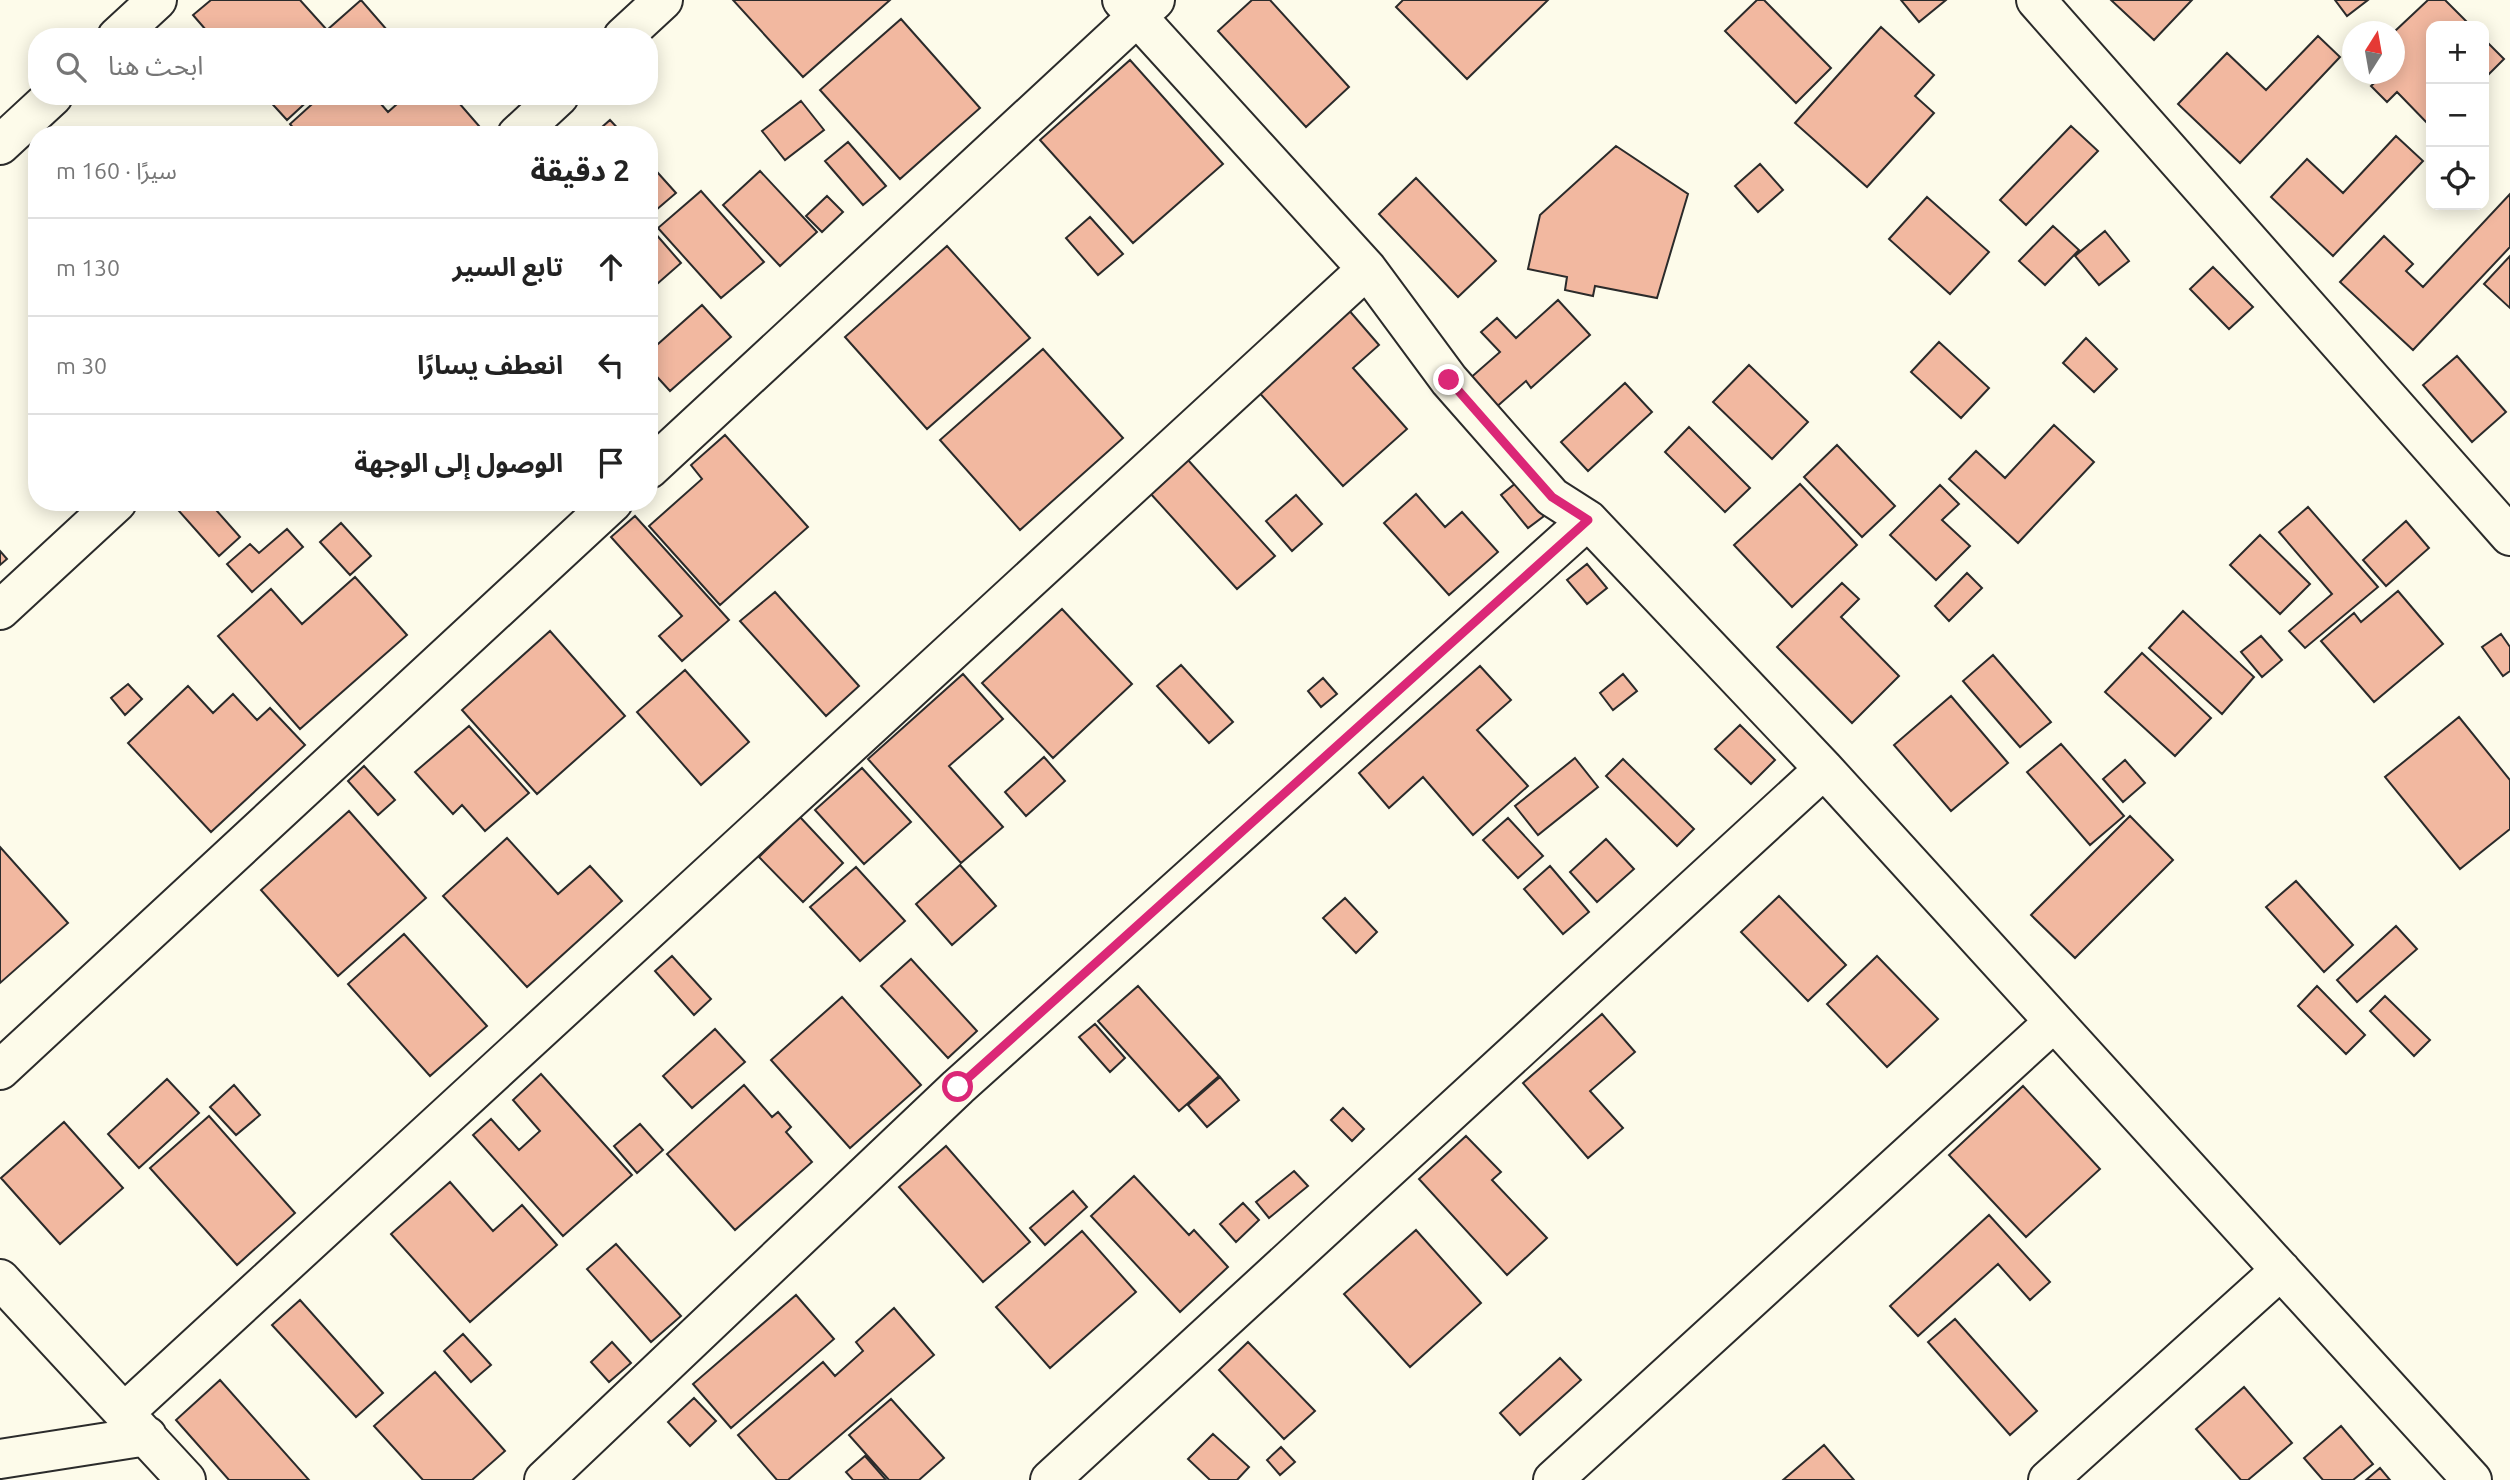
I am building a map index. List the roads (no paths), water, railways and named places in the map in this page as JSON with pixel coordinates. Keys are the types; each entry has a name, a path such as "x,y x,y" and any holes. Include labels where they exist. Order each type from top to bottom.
{"street":[{"path":"127,28 157,0"},
{"path":"633,28 663,0"},
{"path":"2036,0 2510,536"},
{"path":"658,459 1138,5 1367,269 1449,380 1552,497 1588,520 1824,769 2472,1480"},
{"path":"0,145 43,105"},
{"path":"527,126 549,105"},
{"path":"2,1466 136,1424 1367,269"},
{"path":"0,610 107,511"},
{"path":"0,1070 603,511"},
{"path":"544,1480 958,1087 1588,520"},
{"path":"1050,1480 1824,769"},
{"path":"1553,1480 2054,1022"},
{"path":"2048,1480 2281,1270"},
{"path":"0,1279 186,1480"}]}
